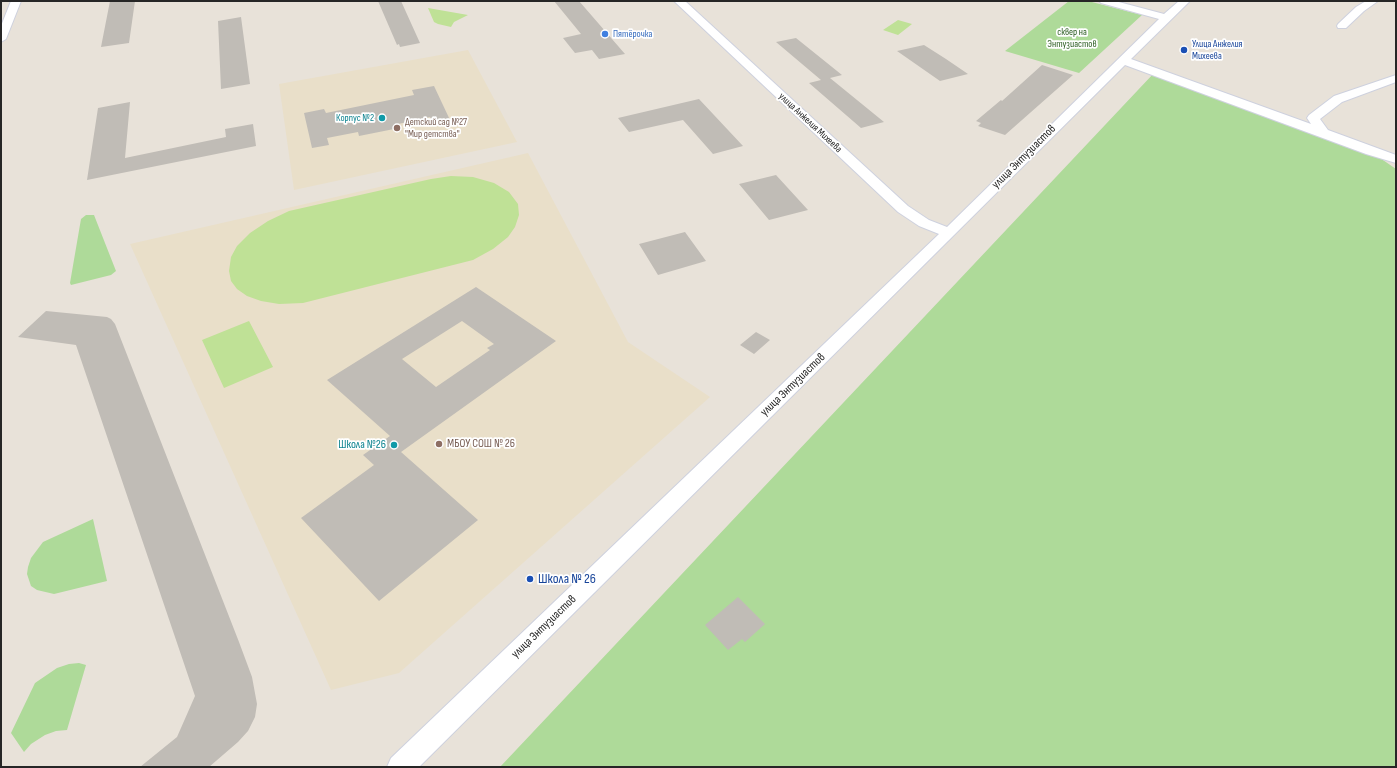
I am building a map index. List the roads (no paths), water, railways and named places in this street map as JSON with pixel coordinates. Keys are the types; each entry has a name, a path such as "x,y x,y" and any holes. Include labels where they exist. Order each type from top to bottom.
{"street":[{"path":"1,39 16,1"},
{"name":"улица Анжелия Михеева","path":"680,1 903,209 918,220 948,233"},
{"path":"1104,1 1166,18"},
{"name":"улица Энтузиастов","path":"400,767 1185,1"},
{"path":"1342,26 1360,9 1373,1"},
{"path":"1123,60 1396,159"},
{"path":"1322,133 1313,118 1338,99 1396,78"}],"place":[{"name":"Пятёрочка","path":"605,34"},
{"name":"Улица Анжелия Михеева","path":"1184,50"},
{"name":"Корпус №2","path":"382,118"},
{"name":"Детский сад №27 \"Мир детства\"","path":"397,128"},
{"name":"МБОУ СОШ № 26","path":"439,444"},
{"name":"Школа №26","path":"394,445"},
{"name":"Школа № 26","path":"530,579"}],"park label":[{"name":"сквер на Энтузиастов","path":"1072,38"}]}
